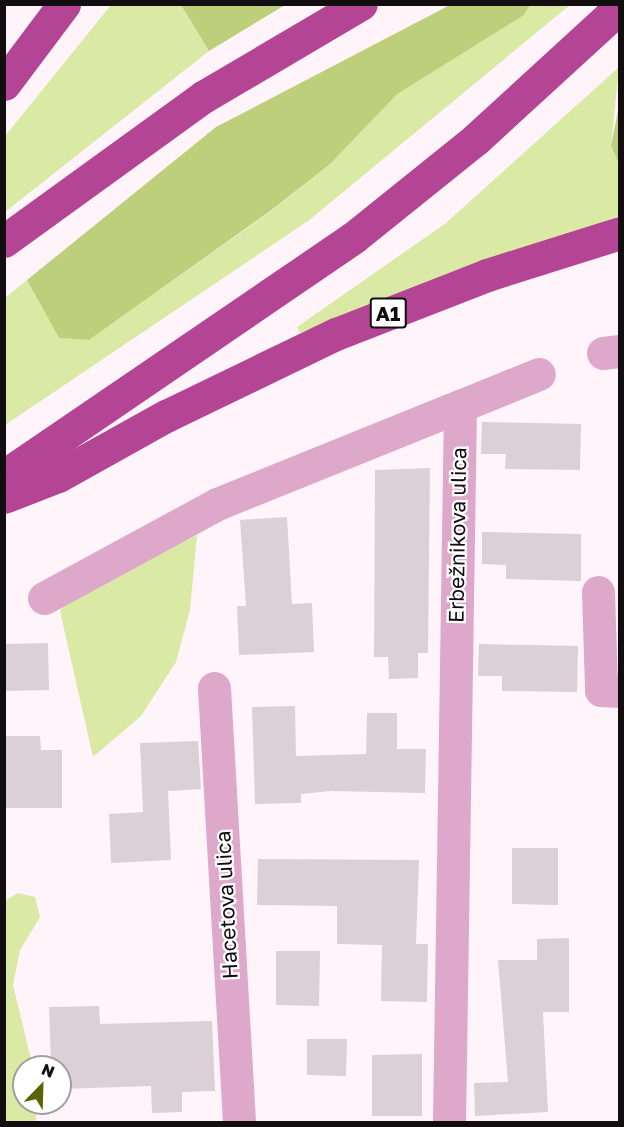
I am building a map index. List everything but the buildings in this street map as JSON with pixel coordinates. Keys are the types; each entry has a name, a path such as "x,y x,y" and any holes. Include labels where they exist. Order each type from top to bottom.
{"highway":[{"path":"4,84 64,4"},
{"path":"4,241 203,97 361,4"},
{"path":"4,476 352,238 476,139 620,7"},
{"name":"A1","path":"4,497 58,476 166,416 336,334 487,275 620,233"}],"street":[{"path":"44,598 217,504 539,374"},
{"name":"Erbežnikova ulica","path":"449,1122 460,406"},
{"path":"598,592 601,690 620,691"},
{"name":"Hacetova ulica","path":"214,688 239,1122"}],"green space":[{"path":"111,5 181,5 209,51 5,212 5,136"},
{"path":"181,5 285,5 209,51"},
{"path":"450,5 530,5 524,15 397,94 330,164 273,209 89,340 59,338 27,280 216,127"},
{"path":"530,5 570,5 308,221 5,425 5,298 27,280 59,338 89,340 274,209 330,164 396,94 524,15"},
{"path":"619,67 611,146 619,164 619,216 300,333 297,327 446,223"},
{"path":"619,106 620,164 611,146"},
{"path":"197,535 190,610 176,662 141,716 93,757 60,611 67,600"},
{"path":"18,893 35,897 40,917 20,950 13,985 30,1055 12,1055 12,1115 36,1115 36,1122 5,1122 5,901"}]}
